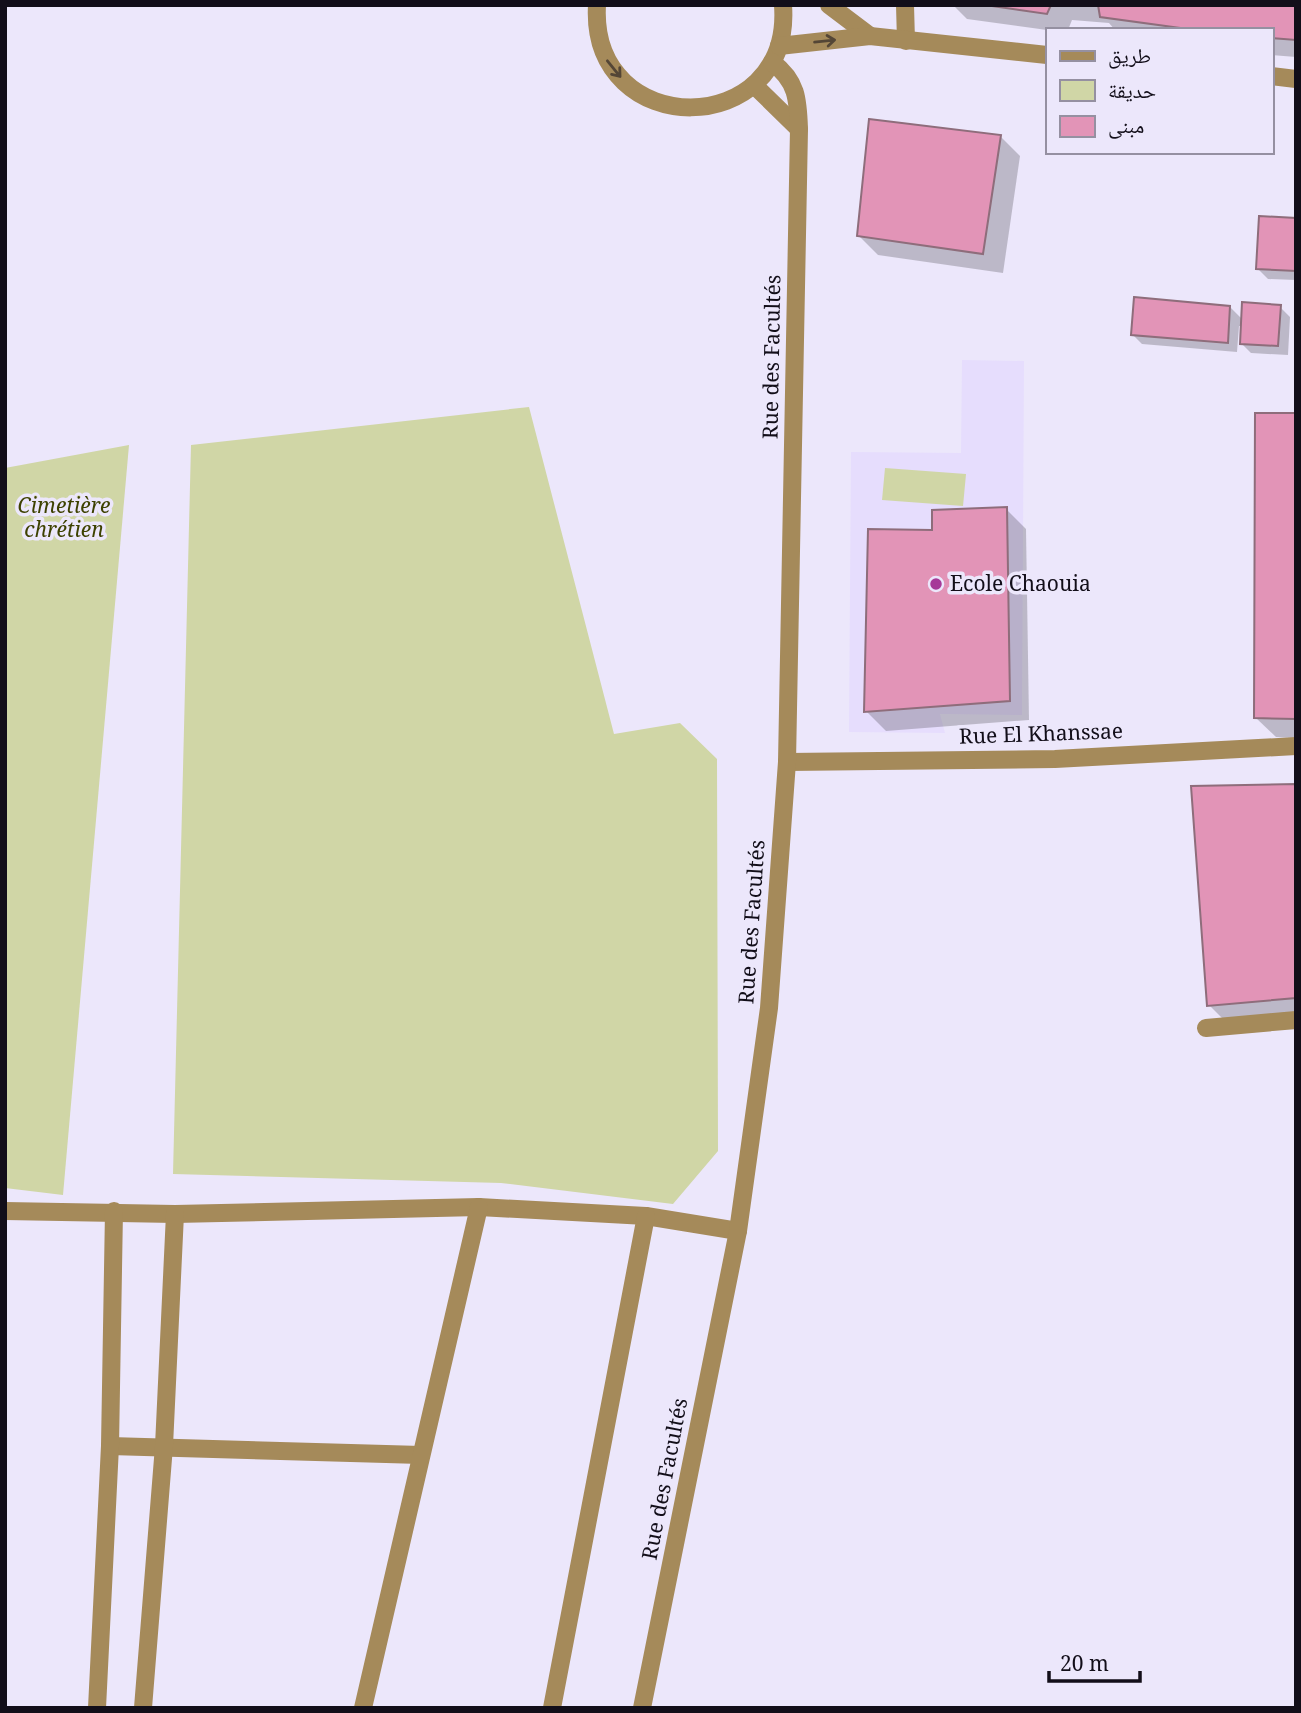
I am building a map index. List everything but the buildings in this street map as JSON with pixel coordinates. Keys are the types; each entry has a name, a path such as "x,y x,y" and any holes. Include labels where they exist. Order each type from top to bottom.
{"street":[{"path":"597,5 596,27 606,60 628,87 658,104 691,110 725,103 754,85 776,54 784,21 783,5"},
{"path":"829,5 870,36"},
{"path":"905,5 906,41"},
{"path":"776,54 870,36 1046,55"},
{"name":"Rue des Facultés","path":"642,1708 738,1231 769,1008 787,762 799,129 794,85 776,54"},
{"path":"1273,76 1296,79"},
{"path":"754,85 799,129"},
{"name":"Rue El Khanssae","path":"787,762 1055,759 1296,746"},
{"path":"1206,1028 1296,1020"},
{"path":"5,1211 175,1214 479,1207 646,1216 738,1231"},
{"path":"363,1708 479,1207"},
{"path":"97,1708 110,1446 114,1211"},
{"path":"143,1708 164,1446 175,1214"},
{"path":"552,1708 646,1216"},
{"path":"110,1446 421,1455"}],"shaded area":[{"name":"Ecole Chaouia","path":"962,360 1024,361 1022,715 940,714 945,733 849,732 851,452 961,453"}],"green space":[{"path":"529,407 614,734 680,723 717,759 718,1151 673,1204 501,1183 173,1174 191,445"},
{"name":"Cimetière chrétien","path":"129,445 63,1195 5,1188 5,468"},
{"path":"885,468 966,474 963,506 882,500"}],"place":[{"name":"Ecole Chaouia","path":"936,584"}]}
